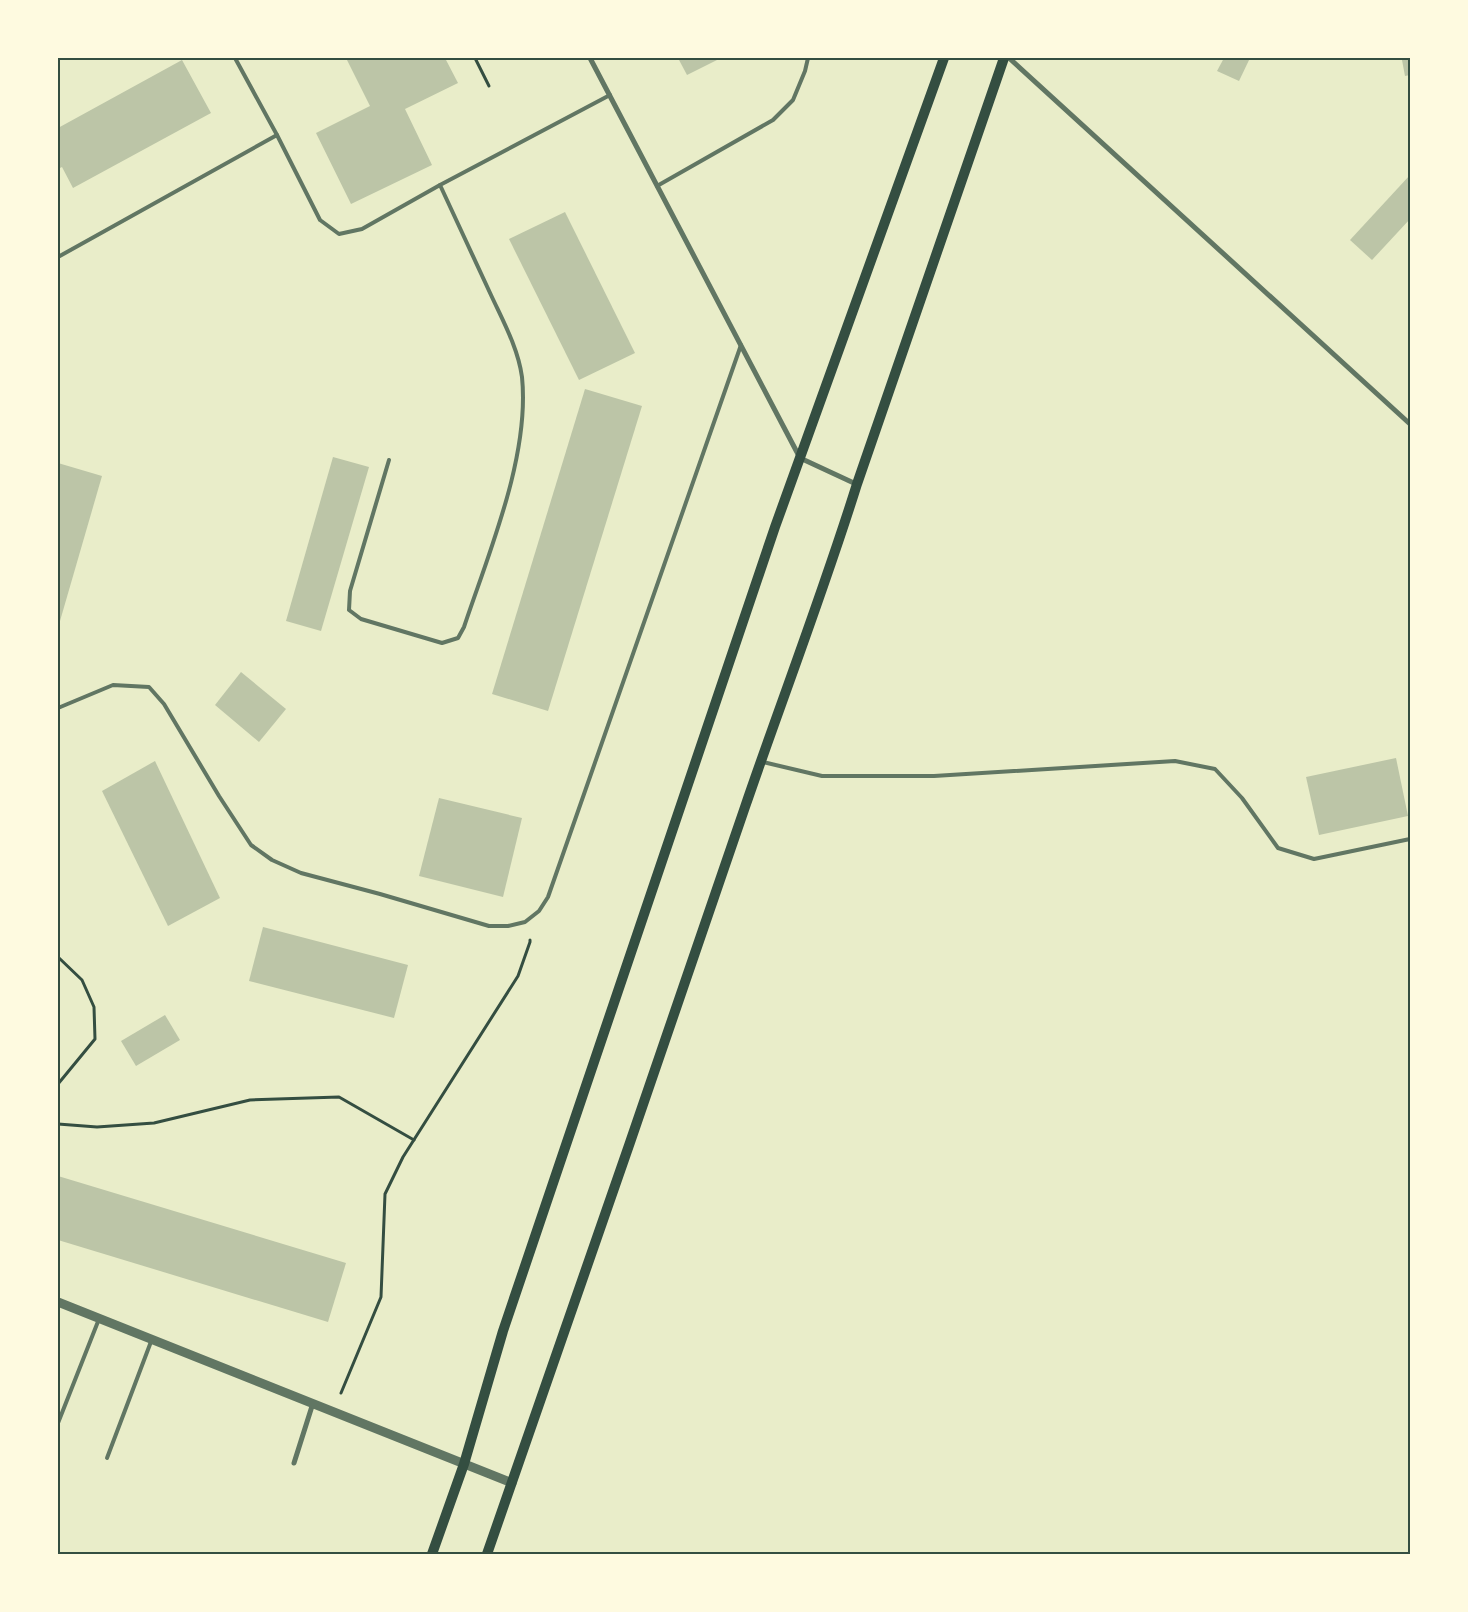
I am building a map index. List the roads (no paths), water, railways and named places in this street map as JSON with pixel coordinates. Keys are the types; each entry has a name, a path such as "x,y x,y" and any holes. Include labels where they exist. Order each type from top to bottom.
{"main road":[{"path":"432,1554 464,1464 506,1322 800,458 944,58"},
{"path":"487,1554 837,548 857,484 1004,58"}],"street":[{"path":"590,58 800,458 857,484"},
{"path":"1009,58 1410,424"},
{"path":"58,1302 512,1482"},
{"path":"294,1463 313,1403"}],"lane":[{"path":"235,58 320,220 339,234 362,229 440,185 610,95"},
{"path":"658,186 773,120 793,100 805,71 808,58"},
{"path":"58,257 277,135"},
{"path":"389,460 350,591 349,610 361,619 442,643 458,638 464,627 506,505 519,442 522,410 522,376 513,343 440,185"},
{"path":"58,708 67,702 113,685 148,687 164,704 219,796 251,845 272,860 301,874 380,894 489,926 508,926 525,922 539,911 548,897 741,346"},
{"path":"761,762 822,776 934,776 1175,761 1215,769 1242,798 1278,848 1314,860 1410,839"},
{"path":"58,1424 99,1319"},
{"path":"107,1458 152,1339"}]}
